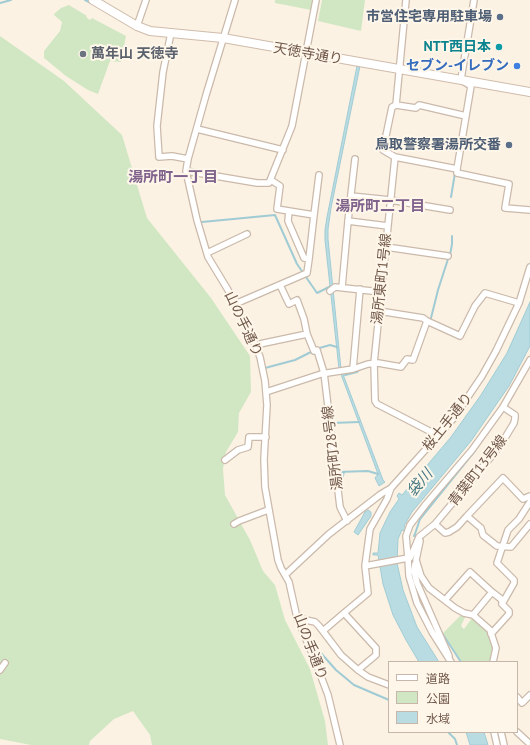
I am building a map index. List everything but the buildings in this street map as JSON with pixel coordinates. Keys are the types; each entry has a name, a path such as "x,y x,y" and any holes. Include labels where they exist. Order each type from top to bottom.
{"street":[{"name":"天徳寺通り","path":"93,0 137,26 150,31 224,38 306,54 530,92"},
{"path":"137,26 146,0"},
{"name":"山の手通り","path":"235,0 188,159 186,171 197,220 207,253 235,304 260,357 267,405 264,472 268,510 278,560 289,582 297,618 328,695 340,745"},
{"path":"186,171 257,183 269,183 292,126 316,0"},
{"path":"406,0 396,105 392,107 383,150 395,157 457,169"},
{"path":"474,0 461,80 471,86 457,169 458,173 509,184 504,208 530,210"},
{"path":"171,33 163,72 157,126 159,157 172,156 188,159"},
{"path":"396,105 416,108 420,105 466,116"},
{"path":"197,129 283,150"},
{"name":"湯所東町1号線","path":"395,157 374,363 375,401 377,404 439,436"},
{"path":"342,287 348,221 356,159"},
{"path":"235,304 307,273 319,175"},
{"path":"271,180 280,186 277,209 314,215"},
{"path":"351,196 390,200 450,210"},
{"path":"289,211 288,221 304,258 309,259"},
{"path":"348,221 388,226"},
{"path":"207,253 247,234"},
{"path":"386,248 448,256"},
{"name":"桜土手通り","path":"285,575 329,534 391,488 453,419 482,376 496,351 519,303 530,267"},
{"name":"湯所町28号線","path":"280,285 289,304 296,300 304,319 307,334 314,351 317,350 324,374 340,506 346,521"},
{"path":"330,291 335,287 342,287 381,292"},
{"path":"353,369 360,289"},
{"path":"379,311 423,318 460,336 475,306 485,293 519,303"},
{"path":"266,392 324,374 353,369 368,364 374,363 401,368 407,359 413,360 427,320"},
{"path":"255,345 307,334"},
{"path":"450,661 432,632 418,603 406,559 406,536 410,525 472,450 503,407 530,360"},
{"name":"青葉町13号線","path":"406,559 410,558 419,537 435,524 498,449 514,423 515,415 503,407"},
{"path":"225,460 235,451 248,447 249,437 266,437"},
{"path":"435,524 445,533 450,532 457,527 503,478 523,499 530,496"},
{"path":"323,631 368,593 365,566 370,529 387,499 391,488"},
{"path":"502,604 514,583 514,580 497,563 508,530 519,519 530,502"},
{"path":"234,524 268,510"},
{"path":"467,516 481,528 483,535 497,546 511,547 530,524"},
{"path":"421,535 414,571 426,606 449,654 450,661"},
{"path":"365,566 406,559"},
{"path":"416,560 418,570 423,581 430,588 464,613 473,615 490,630 496,648 493,661"},
{"path":"445,600 470,572 501,599 502,604 509,611 509,614 491,634"},
{"path":"473,615 492,592"},
{"path":"344,612 376,648 376,655 358,670"},
{"path":"297,618 315,622 341,656 358,670 388,685"},
{"path":"0,670 5,663"},
{"path":"518,698 522,703 530,694"},
{"path":"494,733 497,745"},
{"path":"501,733 504,745"},
{"path":"518,733 530,744"},
{"path":"522,737 522,745"}],"green space":[{"path":"275,0 312,0 311,10 275,3"},
{"path":"322,0 365,0 361,31 318,21"},
{"path":"69,5 87,16 86,17 90,20 92,18 126,36 121,62 110,61 98,94 88,90 66,76 44,58 44,51 60,31 62,22 54,14 61,8"},
{"path":"0,36 64,81 122,135 147,218 211,298 250,356 251,392 239,413 238,432 226,452 223,469 225,495 250,540 263,571 275,585 285,620 310,669 325,721 328,745 152,745 150,735 133,711 114,719 90,741 89,745 31,745 0,739"},
{"path":"461,615 465,617 461,626 464,629 472,618 488,633 495,645 491,661 461,661 443,633"}],"water":[{"path":"357,66 360,66 331,208 328,239 341,369 385,482 379,486 375,478 378,474 339,369 325,240 327,217"},
{"name":"袋川","path":"530,302 530,346 509,386 471,441 412,512 404,526 406,528 405,531 402,530 398,539 397,563 403,590 417,627 438,661 418,661 393,615 383,584 378,555 373,555 373,553 378,553 380,533 390,512 399,499 397,496 399,493 402,495 451,437 481,395 507,353"},
{"path":"368,510 371,512 371,516 358,535 354,532 365,512"},
{"path":"466,733 484,733 488,745 470,745"}],"waterway":[{"path":"0,3 11,0"},
{"path":"85,0 93,4"},
{"path":"451,197 455,173"},
{"path":"202,222 275,215 297,264 317,293 331,286"},
{"path":"450,255 452,236"},
{"path":"431,318 448,259"},
{"path":"316,349 330,345 337,347"},
{"path":"265,368 295,360 313,351"},
{"path":"345,375 357,372 360,369"},
{"path":"416,536 414,536 420,519 474,452 502,412"},
{"path":"332,423 359,422"},
{"path":"337,472 368,471 378,474"},
{"path":"340,486 344,472"},
{"path":"303,625 312,643 336,670 354,685 388,700"},
{"path":"440,630 460,661"},
{"path":"449,733 455,739 457,745"}],"place":[{"name":"市営住宅専用駐車場","path":"500,17"},
{"name":"NTT西日本","path":"499,47"},
{"name":"萬年山 天徳寺","path":"83,54"},
{"name":"セブン-イレブン","path":"517,66"},
{"name":"鳥取警察署湯所交番","path":"509,145"}],"district":[{"name":"湯所町一丁目","path":"173,178"},
{"name":"湯所町二丁目","path":"380,207"}]}
